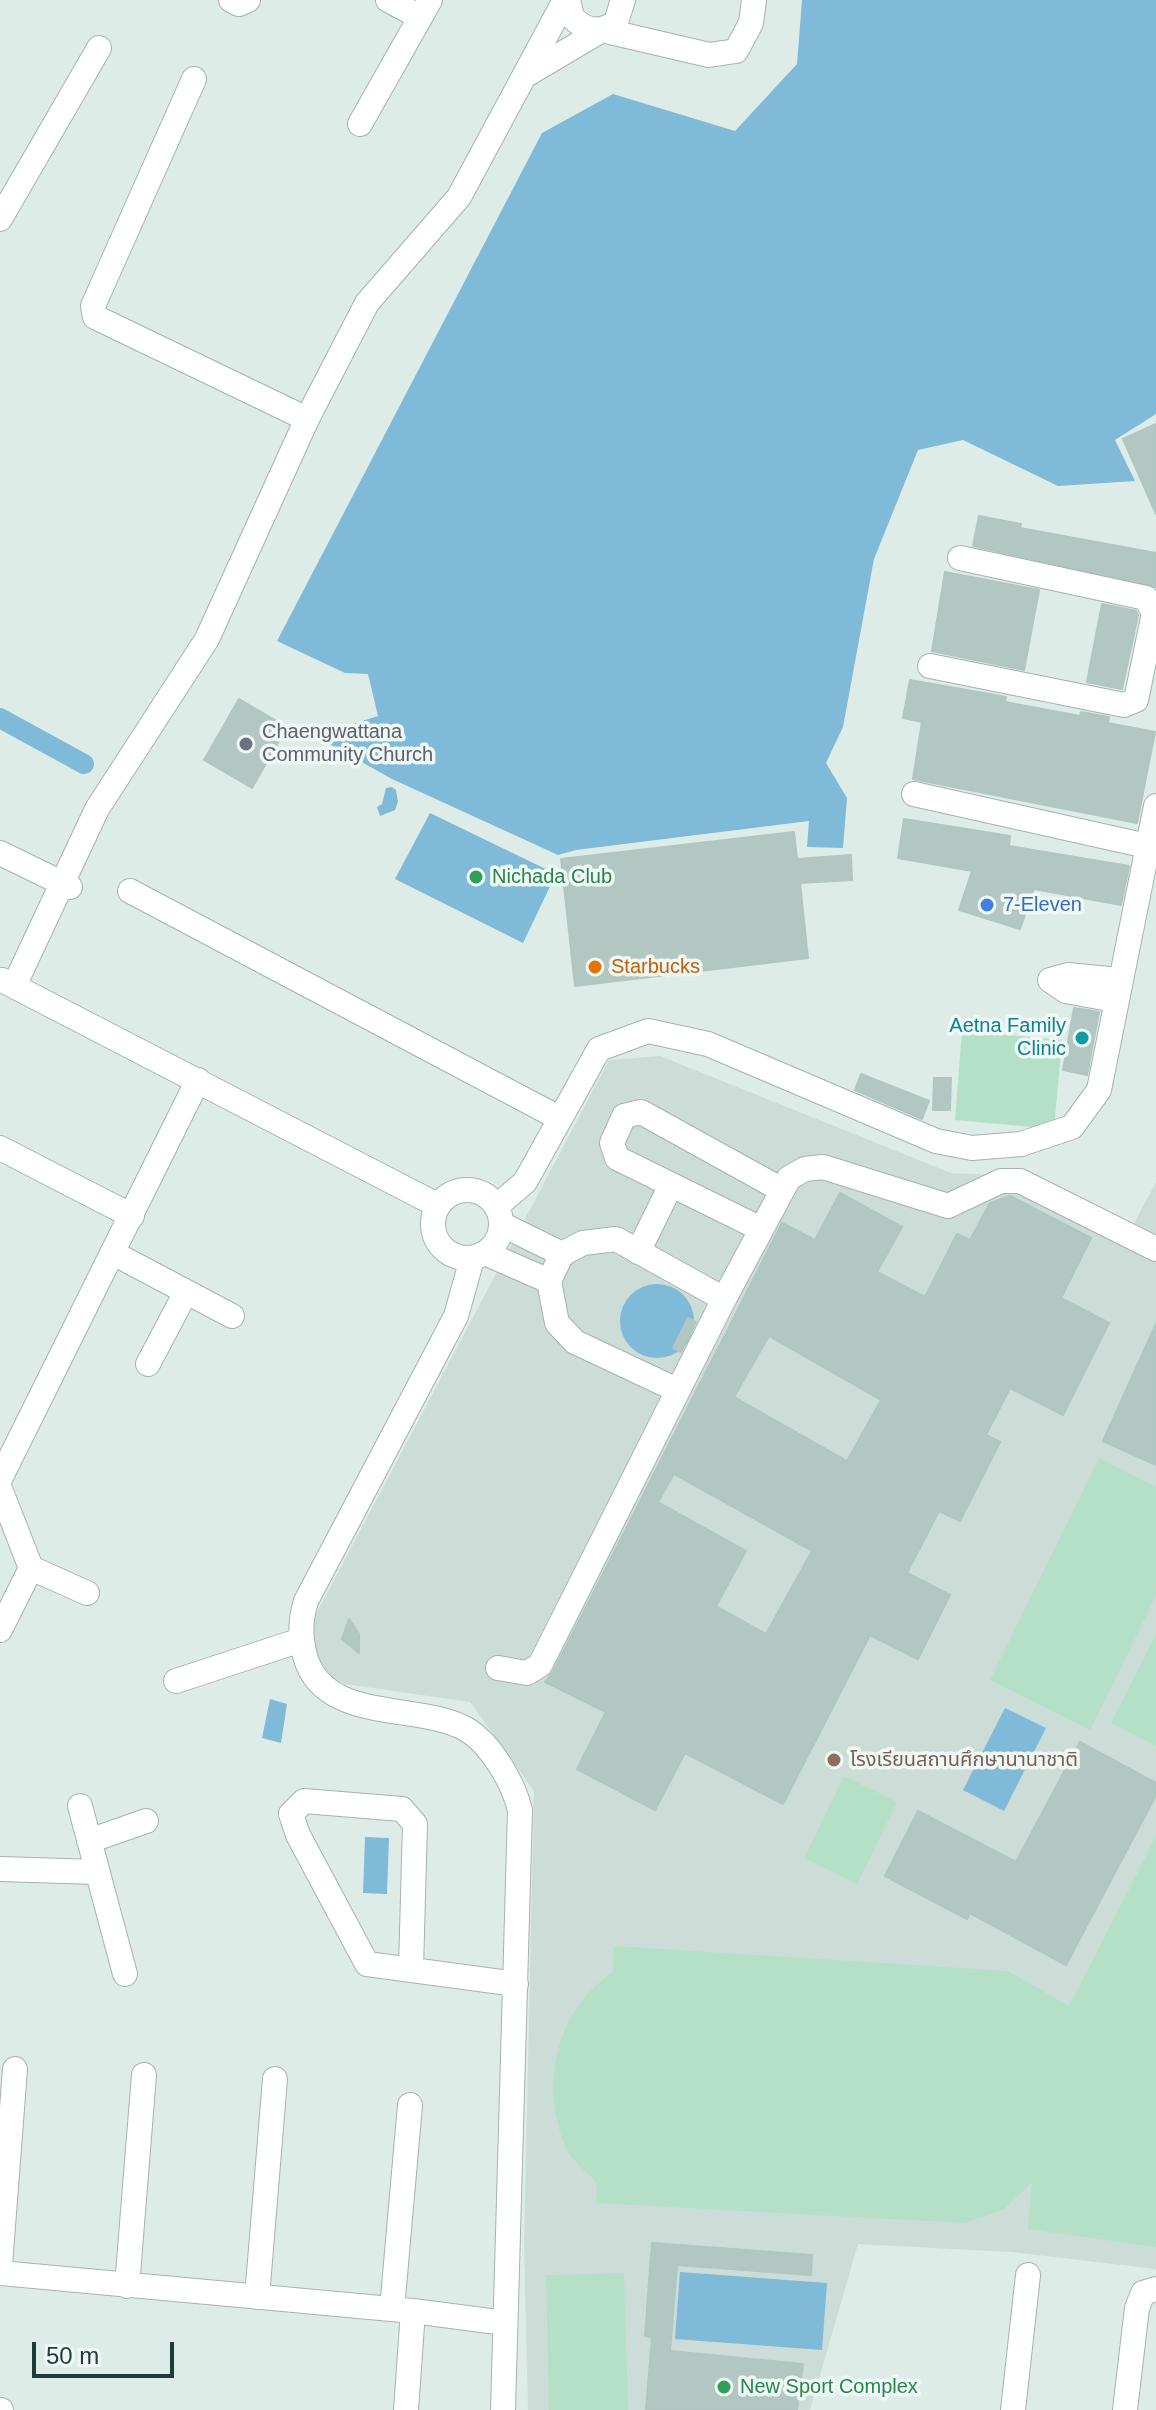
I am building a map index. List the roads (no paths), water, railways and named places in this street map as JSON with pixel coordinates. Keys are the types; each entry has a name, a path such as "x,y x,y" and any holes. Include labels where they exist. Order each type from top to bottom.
{"street":[{"path":"231,0 239,4 248,0"},
{"path":"360,124 425,8 388,0"},
{"path":"566,0 572,17 580,26 709,55 736,51 751,23 754,0"},
{"path":"437,1205 7,982 65,885 97,809 207,639 307,419 367,303 459,197 566,0"},
{"path":"524,76 616,22 623,3"},
{"path":"623,3 647,39"},
{"path":"0,219 99,48"},
{"path":"194,79 93,306 93,313 95,317 307,419"},
{"path":"930,666 1124,705 1136,700 1151,656 1154,613 1146,598 960,558"},
{"path":"914,794 1151,847"},
{"path":"503,2410 520,1810 506,1775 485,1746 468,1730 446,1721 337,1697 307,1664 301,1640 301,1619 306,1601 456,1316 478,1256 496,1242 499,1215 525,1182 599,1049 648,1031 708,1044 936,1141 972,1148 1021,1144 1072,1127 1099,1090 1113,1034 1117,990 1151,847 1156,806"},
{"path":"0,853 65,885"},
{"path":"130,891 559,1118"},
{"path":"0,1630 31,1568 1,1476 198,1080"},
{"path":"761,1229 613,1153 612,1143 624,1116 630,1112 641,1112 782,1190"},
{"path":"0,1148 132,1216"},
{"path":"498,1668 527,1673 540,1665 677,1390 789,1178 805,1169 823,1167 948,1206 1001,1181 1020,1181 1156,1249"},
{"path":"638,1252 671,1185"},
{"path":"549,1281 478,1256 453,1256 442,1248 433,1233 437,1205 447,1195 468,1189 485,1194 499,1215 538,1243 562,1254"},
{"path":"677,1390 575,1342 557,1323 549,1281 562,1254 583,1243 616,1239 724,1299"},
{"path":"113,1253 232,1316"},
{"path":"148,1364 186,1292"},
{"path":"31,1568 87,1593"},
{"path":"176,1681 301,1640"},
{"path":"411,1968 415,1824 410,1815 402,1809 304,1801 296,1805 291,1814 298,1835 361,1958 374,1966 411,1968 516,1984"},
{"path":"80,1806 125,1974"},
{"path":"89,1841 146,1821"},
{"path":"0,1869 97,1872"},
{"path":"0,2265 15,2069"},
{"path":"127,2286 144,2075"},
{"path":"257,2297 275,2079"},
{"path":"406,2410 402,2310 410,2105"},
{"path":"0,2273 402,2310 505,2323"},
{"path":"1013,2410 1028,2275"},
{"path":"1125,2410 1137,2308 1143,2293 1156,2289"}],"water":[{"path":"802,0 1156,0 1156,414 1115,440 1135,481 1058,486 963,440 918,450 874,559 843,727 826,763 847,798 843,848 807,847 809,821 576,850 558,855 392,779 315,736 378,716 368,674 345,673 277,641 542,133 613,94 735,131 797,64"},
{"path":"386,788 396,790 398,802 395,810 380,816 377,807 382,804"},
{"name":"Nichada Club","path":"430,813 556,874 523,943 395,879"},
{"path":"650,1284 664,1284 678,1290 688,1300 694,1321 692,1335 678,1352 664,1358 650,1358 636,1352 626,1342 620,1328 620,1314 626,1300 636,1290"},
{"path":"270,1699 287,1704 281,1743 262,1738"},
{"path":"1005,1708 1046,1728 1004,1811 963,1790"},
{"path":"365,1837 389,1838 387,1894 363,1893"},
{"path":"680,2272 827,2283 822,2350 675,2339"}],"waterway":[{"path":"0,718 84,764"}],"place":[{"name":"Chaengwattana Community Church","path":"246,744"},
{"name":"Nichada Club","path":"476,877"},
{"name":"7-Eleven","path":"987,905"},
{"name":"Starbucks","path":"595,967"},
{"name":"Aetna Family Clinic","path":"1082,1038"},
{"name":"โรงเรียนสถานศึกษานานาชาติ","path":"834,1760"},
{"name":"New Sport Complex","path":"724,2387"}]}
